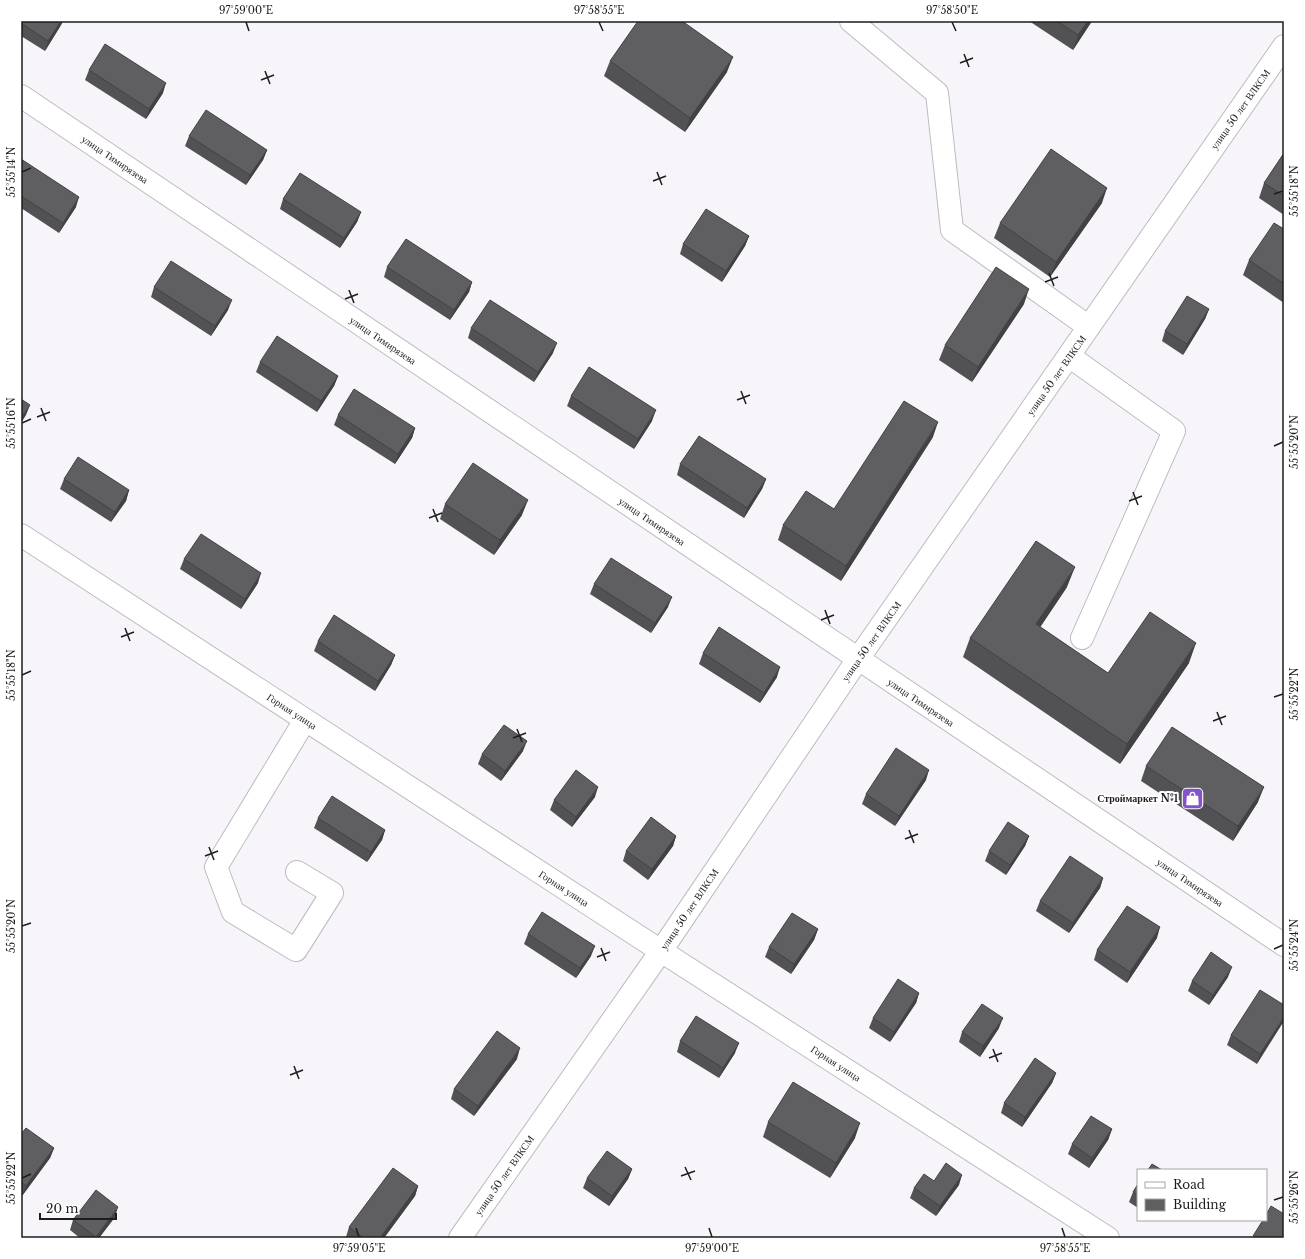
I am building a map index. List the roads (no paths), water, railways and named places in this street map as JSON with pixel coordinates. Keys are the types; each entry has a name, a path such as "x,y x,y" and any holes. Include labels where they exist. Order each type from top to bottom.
{"street":[{"path":"850,21 938,93 952,230 1089,327"},
{"name":"улица 50 лет ВЛКСМ","path":"460,1238 661,951 858,660 1284,46"},
{"name":"улица Тимирязева","path":"21,96 1284,945"},
{"path":"1069,356 1174,431 1082,638"},
{"name":"Горная улица","path":"21,535 661,951 1108,1238"},
{"path":"297,872 332,893 296,950 233,912 216,867 305,720"}],"place":[{"name":"Строймаркет №1","path":"1193,798"}]}
